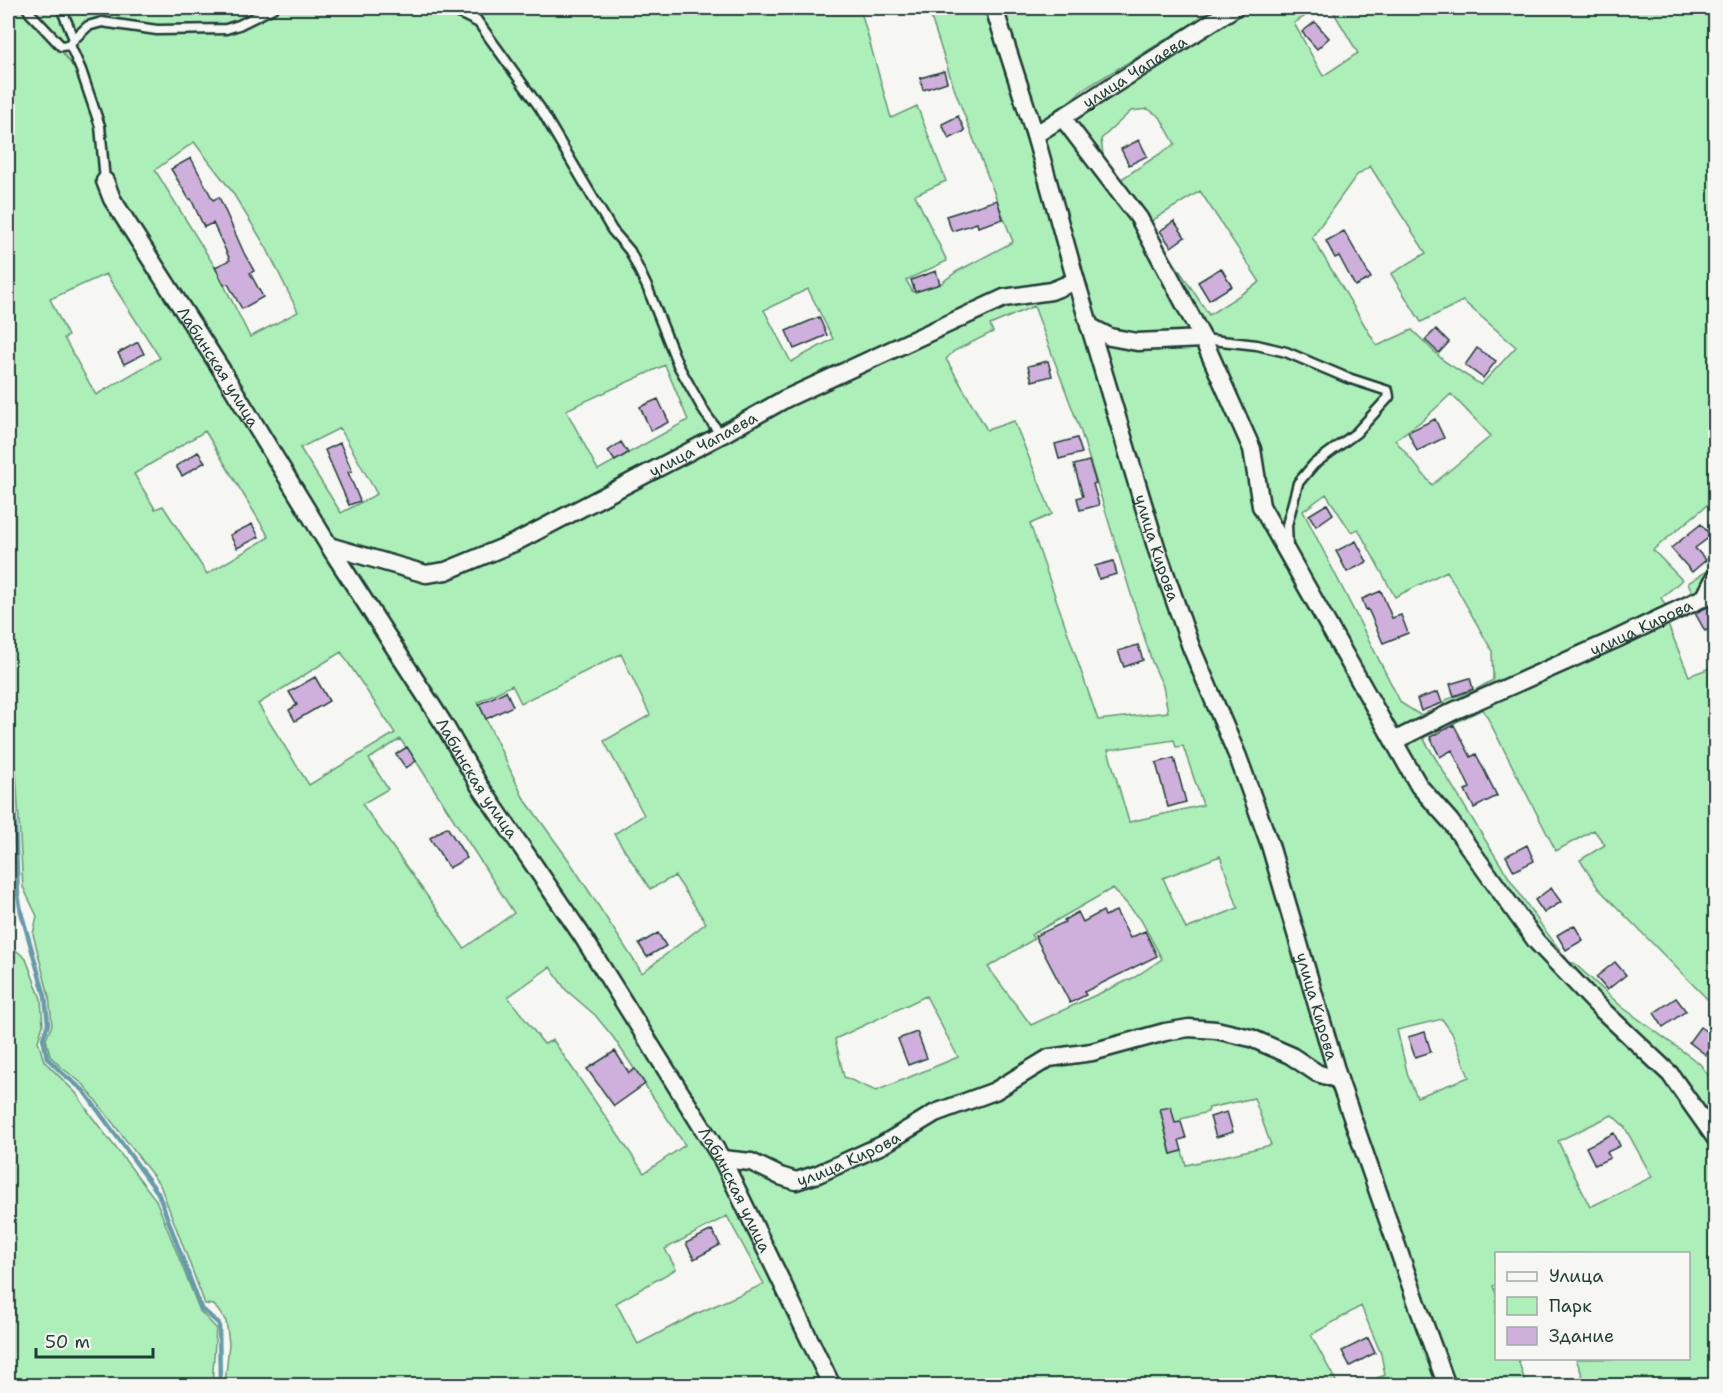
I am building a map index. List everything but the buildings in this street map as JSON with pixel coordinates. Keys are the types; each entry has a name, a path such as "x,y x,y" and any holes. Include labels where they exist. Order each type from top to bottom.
{"street":[{"name":"улица Кирова","path":"994,8 1035,135 1089,326 1157,550 1191,647 1238,758 1270,845 1340,1080 1447,1386"},
{"name":"улица Чапаева","path":"1035,135 1234,8"},
{"path":"1062,117 1139,218 1203,339 1252,449 1261,506 1419,786 1450,821 1536,941 1599,1007 1670,1074 1716,1139"},
{"name":"Лабинская улица","path":"105,181 112,199 221,369 329,546 445,726 479,785 581,934 722,1159 832,1386"},
{"name":"улица Чапаева","path":"329,546 426,574 446,571 516,542 785,399 1004,298 1051,291 1076,281"},
{"path":"1089,326 1110,337 1137,342 1203,339"},
{"name":"улица Кирова","path":"1394,741 1456,710 1604,645 1705,597 1714,579"},
{"name":"улица Кирова","path":"722,1159 751,1162 796,1181 818,1174 882,1145 935,1113 995,1091 1049,1058 1092,1052 1165,1032 1189,1028 1216,1030 1251,1038 1290,1055 1317,1073 1340,1080"}],"lane":[{"path":"27,8 61,46 72,42 88,26 102,22 158,30 226,29 273,8"},
{"path":"61,8 100,126 105,181"},
{"path":"449,8 477,22"},
{"path":"468,8 540,108 612,230 630,251 648,289 678,365 705,413 721,435"},
{"path":"1203,339 1257,345 1286,352 1315,366 1388,391 1389,397 1356,433 1314,464 1298,483 1287,525 1288,556"}],"green space":[{"path":"8,8 23,8 63,53 79,75 97,127 101,178 728,1179 826,1385 225,1385 229,1343 226,1321 214,1305 205,1304 160,1185 84,1085 50,1056 46,1039 52,1025 49,996 33,934 37,916 23,887 16,772 8,748","holes":["106,274 160,358 96,395 64,338 68,336 50,299","205,431 269,537 207,574 163,506 155,509 134,474","341,652 395,733 309,785 258,704","400,739 514,913 464,948 362,804 388,789 369,759","550,967 566,990 595,1015 613,1037 685,1145 644,1173 553,1040 544,1044 508,997","727,1216 764,1284 696,1314 638,1344 616,1303 676,1269 665,1249"]},
{"path":"30,8 860,8 891,118 917,106 946,181 915,195 947,261 906,280 913,292 940,284 956,272 1013,242 954,88 928,8 986,8 1066,270 1059,282 997,296 503,544 425,571 351,549 328,537 110,184 106,126 71,38 68,42 62,43","holes":["194,142 231,190 266,247 298,312 250,337 215,267 155,170","808,289 833,339 791,362 764,310","665,365 688,420 598,470 566,410","340,428 377,494 341,513 300,448"]},
{"path":"999,8 1218,8 1084,89 1048,118 1039,120"},
{"path":"1243,8 1318,8 1294,23 1323,76 1358,53 1331,8 1715,8 1715,506 1712,501 1653,550 1682,580 1661,598 1670,612 1695,598 1688,583 1715,566 1715,596 1666,620 1689,676 1715,666 1715,1007 1598,888 1580,860 1605,845 1594,830 1556,851 1483,709 1423,738 1511,881 1570,963 1574,963 1622,1007 1700,1064 1715,1085 1715,1119 1657,1052 1537,937 1422,780 1265,504 1199,325 1070,118","holes":["1148,109 1160,117 1175,144 1120,180 1103,155 1101,139 1131,111","1370,166 1426,253 1391,274 1421,322 1463,301 1516,347 1481,385 1444,361 1412,330 1377,346 1312,237 1356,176","1200,191 1260,282 1209,315 1148,223","1451,394 1491,436 1432,485 1395,440 1423,420","1326,494 1351,532 1358,529 1395,597 1447,571 1492,651 1493,680 1475,690 1445,700 1442,707 1420,715 1401,703 1303,511"]},
{"path":"1057,124 1137,225 1250,452 1258,507 1382,737 1416,795 1450,826 1494,888 1672,1086 1703,1131 1715,1154 1715,1385 1586,1385 1576,1360 1690,1360 1690,1252 1495,1252 1495,1285 1493,1286 1495,1291 1495,1360 1518,1360 1526,1385 1455,1385 1416,1285 1377,1163 1350,1093 1183,611 1102,357 1044,138","holes":["1442,1019 1452,1033 1469,1077 1417,1097 1408,1076 1397,1030","1612,1115 1624,1126 1652,1177 1590,1207 1558,1141"]},
{"path":"1072,289 1097,379 1182,639 1252,812 1333,1076 1273,1041 1161,1029 1003,1082 796,1178 723,1154 338,552 427,577 1001,305","holes":["1034,306 1081,432 1152,662 1163,686 1168,712 1098,720 1030,524 1052,514 1014,421 987,430 946,359 954,351 993,332 990,325","621,654 650,715 604,741 644,815 614,834 650,889 675,876 706,923 642,973 568,859 523,797 478,702 512,685 521,703","1174,740 1176,747 1183,746 1203,805 1129,822 1108,750","1220,856 1238,908 1186,929 1163,878","1113,888 1141,920 1162,959 1135,977 1031,1025 988,967 1034,939 1031,935","926,996 958,1057 876,1091 844,1077 835,1039"]},
{"path":"8,770 13,932 10,945 26,959 41,999 43,1025 38,1041 44,1061 76,1093 156,1200 200,1311 216,1328 212,1385 8,1385"},
{"path":"1220,1034 1289,1060 1333,1090 1343,1109 1440,1385 1360,1385 1385,1375 1381,1354 1361,1306 1311,1335 1338,1385 837,1385 729,1164 746,1165 786,1182 1051,1061 1166,1035","holes":["1254,1098 1271,1145 1186,1165 1182,1151 1171,1154 1164,1126 1208,1112 1209,1108"]}],"waterway":[{"path":"8,759 13,774 18,895 45,996 48,1024 43,1038 47,1058 83,1090 158,1193 201,1308 219,1324 220,1386"}]}
